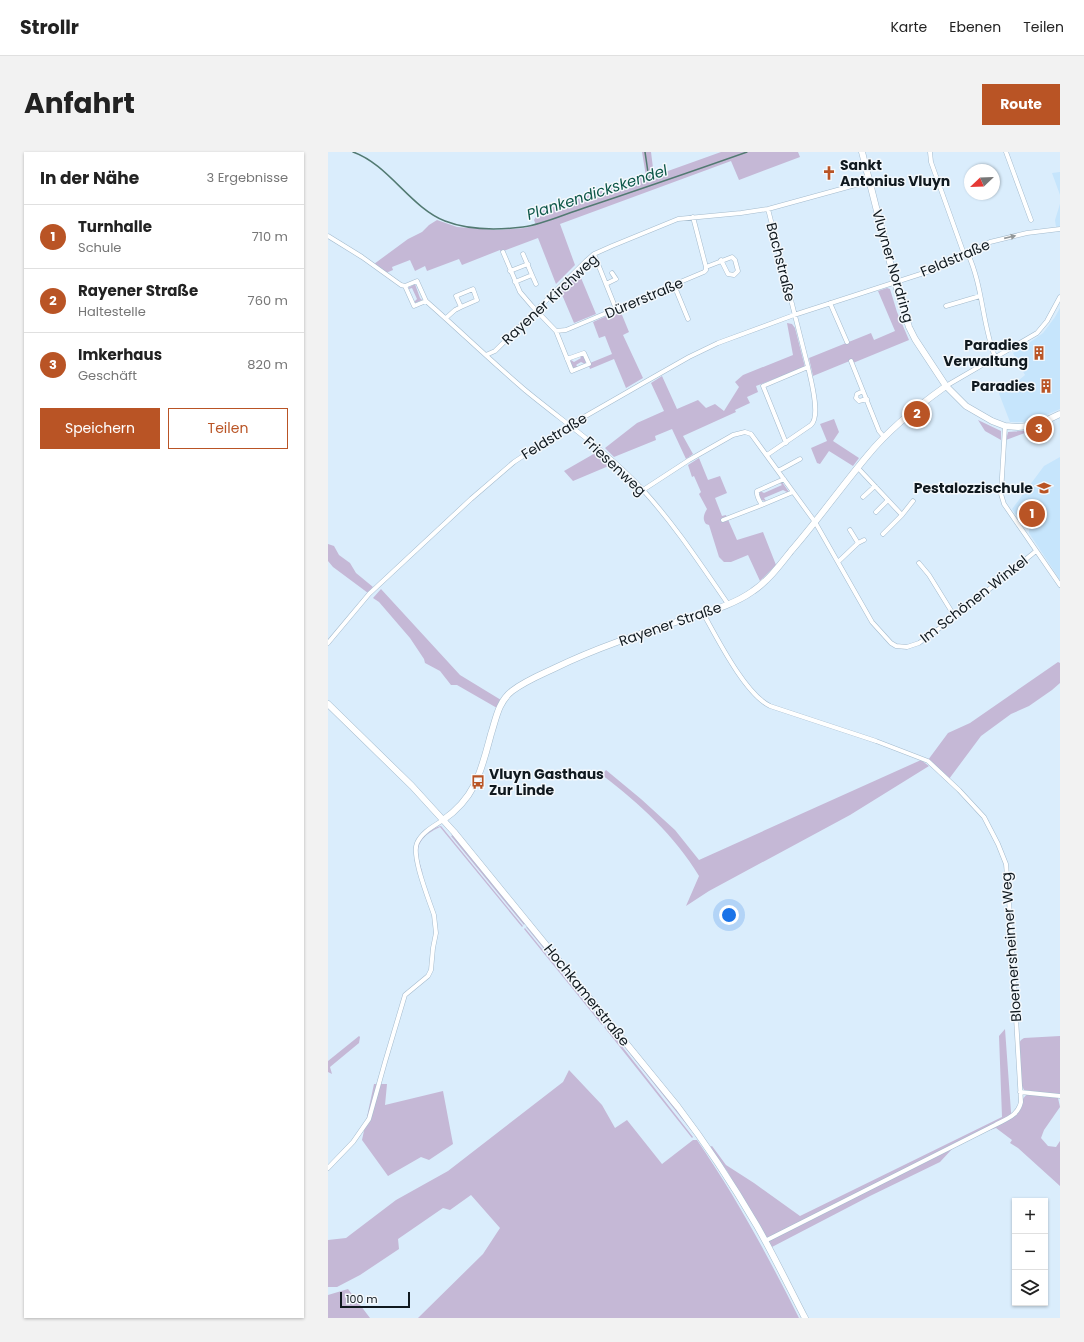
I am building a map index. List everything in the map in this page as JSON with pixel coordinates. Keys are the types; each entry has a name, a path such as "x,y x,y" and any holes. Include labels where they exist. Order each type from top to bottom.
{"street":[{"name":"Vluyner Nordring","path":"862,152 903,309 913,335 946,386 966,406 988,419 1005,426 1028,426 1041,423 1060,414"},
{"path":"930,152 932,162 965,253 975,272 995,357"},
{"path":"1006,152 1031,220"},
{"name":"Rayener Kirchweg","path":"486,355 495,351 594,254 678,219 768,209 870,181"},
{"name":"Bachstraße","path":"767,455 813,423 816,414 808,367 768,209"},
{"path":"693,217 706,267"},
{"name":"Feldstraße","path":"328,643 369,594 514,462 570,425 645,382 706,348 794,315 933,270 990,242 1027,233 1060,229"},
{"path":"328,236 362,257 401,285 405,286 414,306 426,301"},
{"path":"503,252 520,292 556,331 567,359 572,371 589,364 584,353 567,359"},
{"path":"524,254 536,284"},
{"path":"594,254 616,309"},
{"path":"732,257 735,260 738,271 734,275 728,274 722,260 732,257"},
{"name":"Dürerstraße","path":"556,331 566,330 674,285 704,272 706,267 722,260"},
{"path":"510,271 528,264"},
{"path":"606,284 616,279 612,273"},
{"path":"515,282 532,275"},
{"name":"Friesenweg","path":"405,286 417,280 426,301 525,390 611,459 643,490 689,547 728,604"},
{"path":"674,285 688,319"},
{"path":"446,318 455,310 477,300 473,289 456,296 461,307"},
{"path":"946,306 980,296"},
{"name":"Rayener Straße","path":"443,820 464,802 474,786 488,748 499,708 505,698 512,692 537,676 584,654 703,613 748,595 761,585 815,522 884,437 910,414 946,386 1037,333 1047,321 1060,296"},
{"path":"830,303 847,342"},
{"path":"851,361 879,431 884,437"},
{"path":"786,443 763,386 808,367"},
{"path":"863,391 857,394 856,398 861,402 867,399"},
{"path":"1005,426 1001,494 1004,504 1060,585"},
{"name":"Im Schönen Winkel","path":"643,490 689,460 734,435 745,432 752,434 815,522 872,622 891,643 901,647 912,646 919,643 955,617 1036,551"},
{"path":"778,471 800,459"},
{"path":"858,468 902,515"},
{"path":"762,505 757,495 757,491 784,479"},
{"path":"863,497 874,486"},
{"path":"723,520 793,492"},
{"path":"876,512 888,500"},
{"path":"883,534 902,515 913,501"},
{"path":"850,530 858,543"},
{"path":"838,562 858,543 864,540"},
{"path":"919,563 929,575 955,617"},
{"name":"Bloemersheimer Weg","path":"703,613 719,642 742,678 755,696 762,702 876,741 928,762 959,790 984,817 998,844 1006,864 1020,1092 1019,1108 1014,1115 765,1241"},
{"name":"Hochkamerstraße","path":"328,704 407,781 443,820 678,1107 722,1170 765,1241 805,1318"},
{"path":"328,1168 353,1142 369,1119 405,995 428,976 431,970 436,924 416,860 415,849 420,838 443,820"},
{"path":"1020,1092 1060,1096"}],"shaded area":[{"path":"642,152 651,152 654,176 721,152 798,152 800,157 739,180 731,161 560,224 575,265 556,284 538,238 501,252 500,250 462,265 459,259 427,271 425,266 415,271 410,260 392,267 393,270 386,273 374,264 408,239 422,232 437,220 457,227 496,230 525,228 536,225 534,220 539,212 646,176"},
{"path":"1060,172 1060,195 1052,173"},
{"path":"1060,204 1060,226 1056,227 1055,220"},
{"path":"579,273 596,314 574,323 560,290"},
{"path":"415,284 422,300 415,303 414,302 417,299 412,288 408,288"},
{"path":"887,288 890,289 897,312 909,340 853,363 852,360 813,376 809,358 871,333 874,340 895,331 878,291"},
{"path":"1060,308 1060,409 1035,420 1010,422 998,391 1019,380 1025,375 1013,353 1043,333"},
{"path":"620,310 629,332 623,335 643,378 626,388 614,359 590,369 589,366 590,363 612,354 605,336 599,338 593,322"},
{"path":"787,323 792,324 795,328 805,367 756,386 758,392 747,397 750,403 735,410 736,412 683,436 693,454 686,459 672,429 655,436 656,440 614,457 605,448 637,423 664,411 651,383 662,376 677,409 698,400 706,408 715,404 724,411 739,387 735,382 743,375 793,355"},
{"path":"579,356 584,356 586,362 585,364 581,362 576,365 578,367 571,367 570,361 571,360 574,362 581,358"},
{"path":"834,419 839,432 833,441 859,458 853,466 829,451 820,464 817,463 811,448 827,441 820,424"},
{"path":"978,420 1001,431 1001,440 985,431"},
{"path":"1033,430 1006,440 1008,432"},
{"path":"597,452 611,465 573,481 564,471"},
{"name":"Pestalozzischule","path":"1060,457 1060,580 1029,533 1029,528 1021,516 1015,514 1012,509 1044,466"},
{"path":"699,458 708,480 720,476 727,493 715,498 722,516 726,515 737,540 763,532 776,565 760,581 748,555 731,562 724,562 719,557 709,525 706,524 704,520 704,515 707,509 699,494 701,492 694,476 692,477 688,465"},
{"path":"782,482 789,492 783,490 764,498 766,501 761,500 759,495 760,491 764,493 782,485 780,483"},
{"path":"328,544 334,546 339,555 350,563 356,573 373,587 368,593 333,567 328,561"},
{"path":"381,589 460,675 501,700 497,708 457,685 451,685 440,671 425,663 424,659 410,638 379,602 373,598"},
{"path":"1058,662 1060,663 1060,683 1029,706 1011,714 981,736 949,779 928,760 948,733 970,723"},
{"path":"921,760 929,766 850,815 709,891 686,906 699,876 668,834 643,809 602,775 606,770 641,799 675,830 699,860"},
{"path":"441,826 523,926 522,927 440,827 427,834 435,828"},
{"path":"453,835 525,923 524,925 451,836"},
{"path":"424,837 421,841 418,852 423,874 418,863 416,852 419,843"},
{"path":"526,927 606,1021 605,1023"},
{"path":"525,928 604,1024 602,1025 524,929"},
{"path":"607,1025 609,1025 667,1097 695,1135"},
{"path":"606,1026 693,1137 692,1138 604,1027"},
{"path":"1005,1029 1011,1112 1013,1117 1018,1112 1023,1099 1028,1094 1058,1098 1060,1107 1044,1130 1041,1138 1048,1146 1056,1147 1060,1141 1060,1186 1018,1148 1010,1143 1012,1140 996,1128 984,1132 953,1148 940,1162 870,1196 772,1247 727,1171 710,1147 712,1146 726,1165 800,1216 1002,1117 999,1036"},
{"path":"359,1036 359,1043 330,1067 332,1074 328,1072 328,1061"},
{"path":"1060,1036 1060,1095 1024,1090 1020,1082 1018,1045 1021,1040 1024,1038"},
{"path":"569,1070 602,1105 615,1128 627,1120 662,1164 693,1140 697,1140 751,1227 799,1318 418,1318 483,1254 500,1228 471,1195 450,1210 443,1208 398,1239 399,1249 360,1275 337,1287 328,1287 328,1240 346,1238 396,1200 448,1171 563,1082"},
{"path":"374,1084 387,1084 385,1105 443,1091 453,1144 429,1160 421,1157 388,1176 362,1140"},
{"path":"348,1289 370,1318 328,1318 328,1295"}],"waterway":[{"name":"Plankendickskendel","path":"353,152 366,158 377,166 410,197 433,215 454,224 473,228 493,229 523,227 545,222 747,152"},
{"path":"645,152 649,179"}],"place":[{"name":"Sankt Antonius Vluyn","path":"829,173"},
{"name":"Paradies Verwaltung","path":"1039,353"},
{"name":"Paradies","path":"1046,386"},
{"name":"Rayener Straße","path":"917,414"},
{"name":"Imkerhaus","path":"1039,429"},
{"name":"Pestalozzischule","path":"1044,488"},
{"name":"Turnhalle","path":"1032,514"},
{"name":"Vluyn Gasthaus Zur Linde","path":"478,782"}]}
